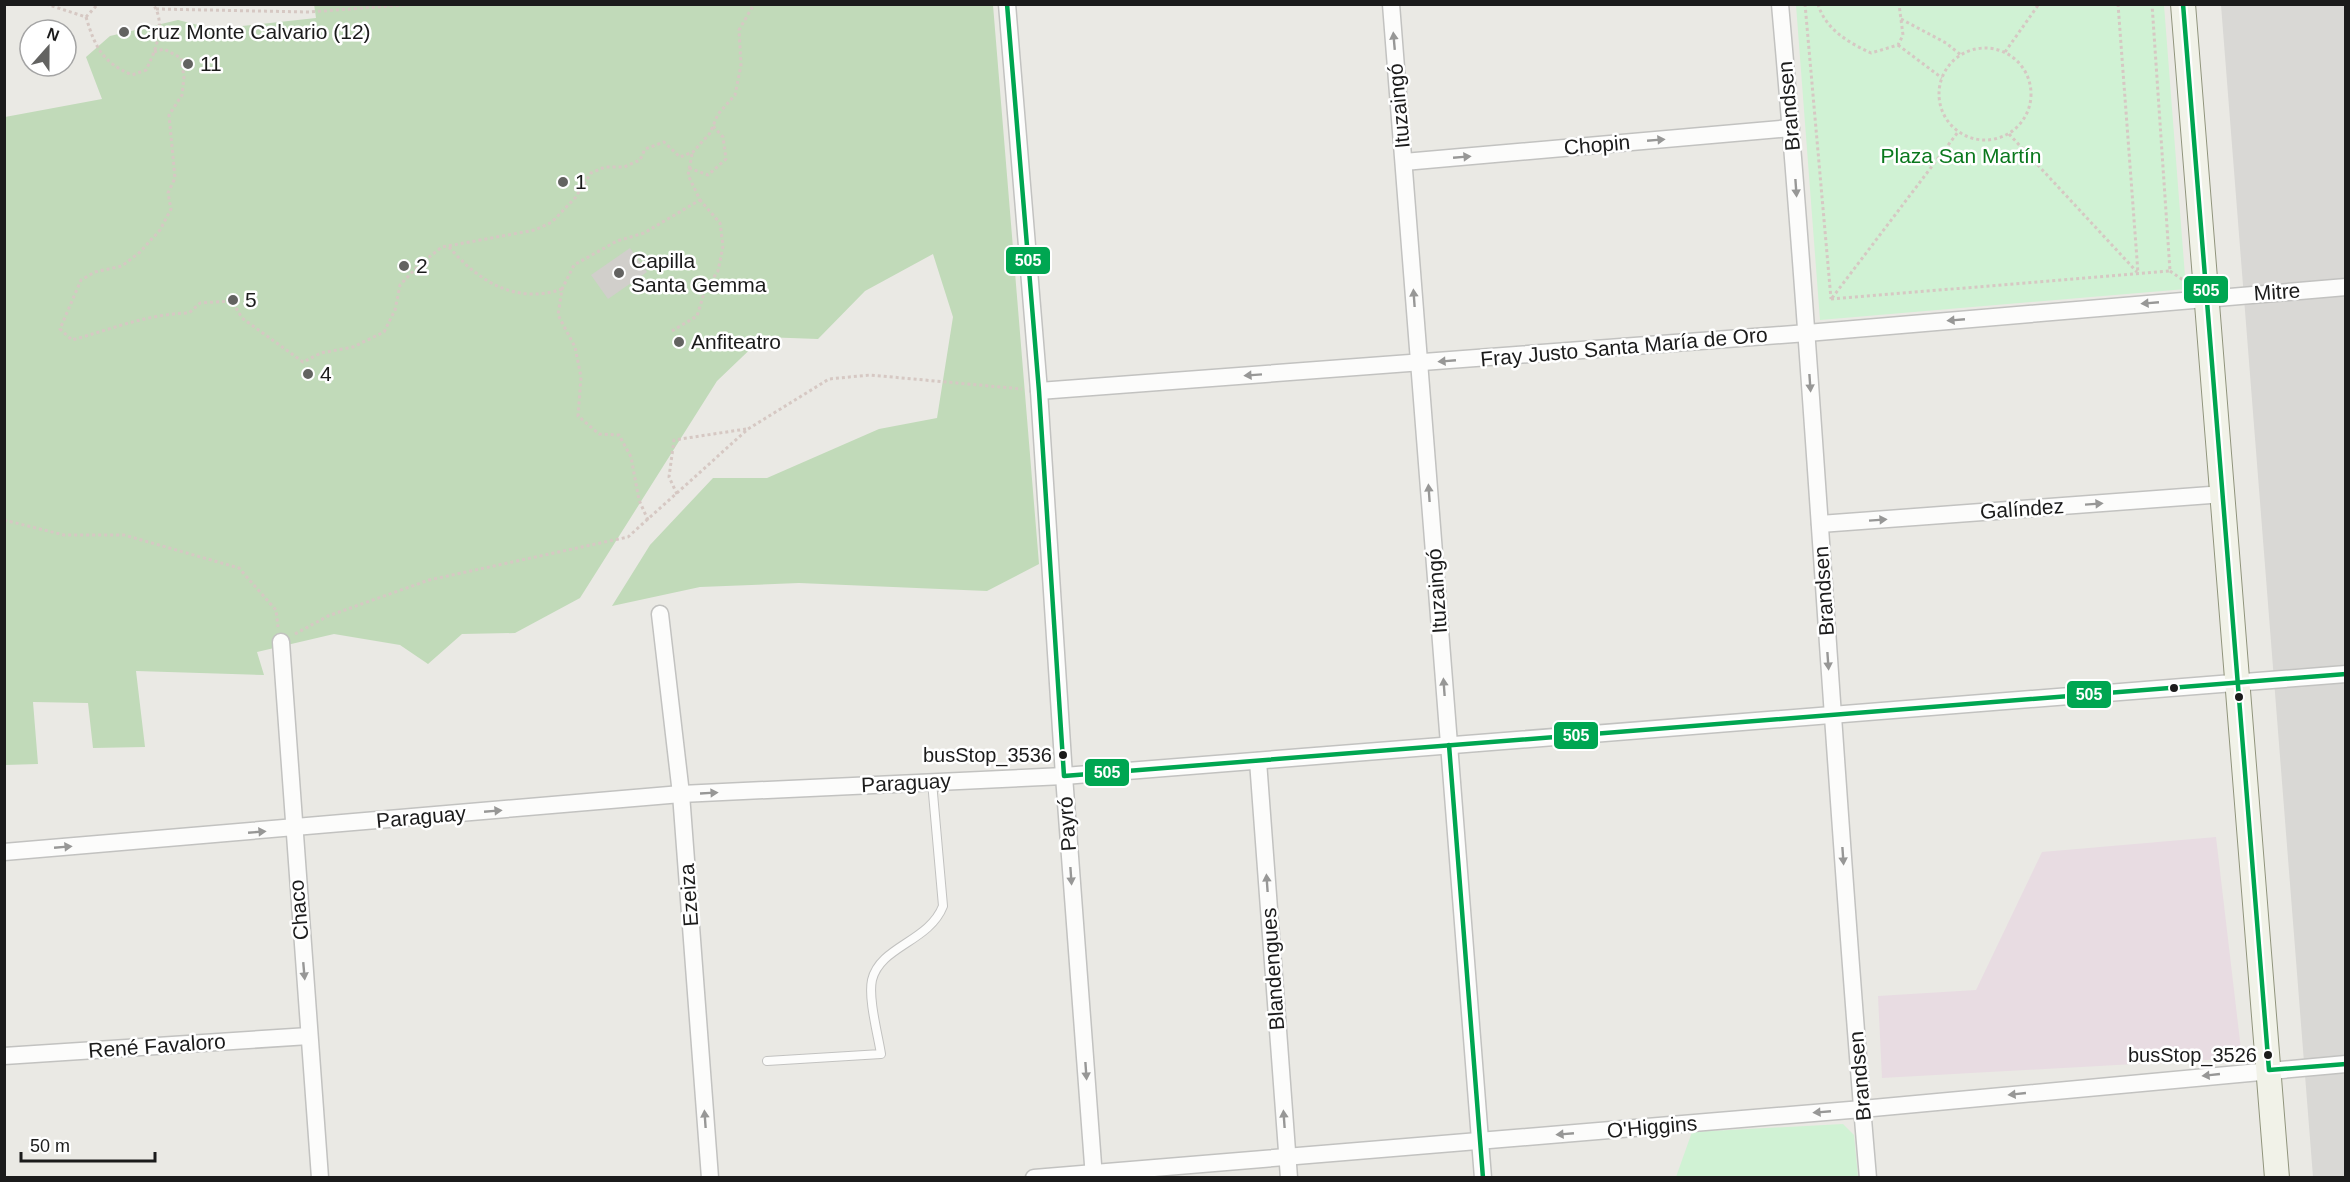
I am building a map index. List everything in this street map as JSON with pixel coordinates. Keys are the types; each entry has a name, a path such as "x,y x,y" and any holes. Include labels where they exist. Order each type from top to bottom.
{"main road":[{"path":"2183,4 2277,1178"}],"street":[{"name":"Payró","path":"1007,4 1039,390 1064,776 1094,1176"},
{"name":"Ituzaingó","path":"1391,4 1483,1178"},
{"name":"Brandsen","path":"1780,4 1807,333 1832,715 1868,1178"},
{"name":"Chopin","path":"1404,162 1791,128"},
{"name":"Mitre","path":"2208,298 2346,287"},
{"name":"Fray Justo Santa María de Oro","path":"1039,390 1807,333 2208,298"},
{"name":"Galíndez","path":"1820,524 2224,494"},
{"name":"Ezeiza","path":"660,614 681,794 710,1178"},
{"name":"Chaco","path":"281,642 320,1178"},
{"name":"Paraguay","path":"4,852 681,794 1064,776 2346,674"},
{"name":"Blandengues","path":"1258,761 1289,1178"},
{"name":"René Favaloro","path":"4,1056 309,1036"},
{"name":"O'Higgins","path":"1034,1178 1094,1176 2346,1064"}],"lane":[{"path":"767,1061 881,1054 871,982 880,962 927,930 938,919 943,906 932,782"}],"path":[{"path":"46,4 86,16"},
{"path":"86,16 98,4"},
{"path":"86,16 94,44 112,67 132,75 146,70 160,34 153,4"},
{"path":"156,9 309,12 418,4"},
{"path":"672,331 698,315 705,290 718,271 723,246 720,223 700,200 688,175 693,152 713,126 718,114 735,95 741,65 740,30 754,4"},
{"path":"1805,4 1831,299"},
{"path":"1818,4 1821,16 1848,43 1871,53 1898,45 1903,35 1899,4"},
{"path":"2004,53 2039,4"},
{"path":"2118,4 2138,273"},
{"path":"1831,299 2170,271 2152,4"},
{"path":"1901,19 1946,43 1961,55"},
{"path":"1898,45 1942,78"},
{"path":"1982,49 2004,53 2017,62 2026,74 2030,88 2030,103 2025,117 2008,133 1987,140 1972,138 1958,132 1947,121 1941,108 1938,92 1949,65 1961,55 1982,49"},
{"path":"154,52 164,50 181,58 184,77 182,94 169,115 175,178 168,194 171,209 160,230 140,252 122,266 95,272 81,280 60,329 72,340 119,328 131,320 162,314 189,313 200,303 231,301 242,318 303,362 321,353 353,346 384,332 395,310 400,285 419,264 442,247 536,230 552,222 575,198 591,173 605,167 624,167 640,160 645,148 664,142 680,157 693,152"},
{"path":"689,168 708,175 726,159 723,137 713,126"},
{"path":"1831,299 1958,132"},
{"path":"2008,133 2138,273"},
{"path":"648,520 639,500 631,457 619,435 599,434 578,416 581,377 575,347 558,315 562,289 574,266 617,241 644,233 700,200"},
{"path":"448,246 477,273 502,290 543,295 562,289"},
{"path":"4,520 64,535 124,535 239,568 276,610 281,642 328,616 429,580 628,537 748,429 829,379 870,375 1039,390"},
{"path":"677,494 669,477 675,440 748,429"}],"shaded area":[{"path":"2221,5 2345,5 2345,1177 2313,1177"},
{"path":"2216,837 2242,1058 1882,1078 1878,996 1976,990 2042,852"}],"green space":[{"path":"314,4 993,5 1039,564 987,591 799,583 700,587 612,606 650,545 713,478 767,478 879,429 937,418 953,317 933,254 865,291 818,339 763,337 717,381 580,598 515,633 462,634 428,664 400,645 334,634 257,652 264,675 136,671 145,747 93,748 88,703 33,702 38,764 5,765 5,117 102,99 86,57 110,36 178,20 214,29 316,18"},
{"name":"Plaza San Martín","path":"1796,5 2164,5 2186,289 1820,320"},
{"path":"1843,1124 1854,1135 1858,1177 1676,1177 1692,1132"}],"building":[{"name":"Capilla Santa Gemma","path":"630,248 647,272 608,299 591,275"}],"transit line":[{"name":"505","path":"1007,4 1039,391 1064,776 2346,674"},
{"name":"505","path":"2183,4 2269,1070 2346,1064"},
{"name":"505","path":"1449,745 1483,1178"}],"place":[{"name":"Cruz Monte Calvario (12)","path":"124,32"},
{"name":"11","path":"188,64"},
{"name":"1","path":"563,182"},
{"name":"2","path":"404,266"},
{"name":"Capilla Santa Gemma","path":"619,273"},
{"name":"5","path":"233,300"},
{"name":"Anfiteatro","path":"679,342"},
{"name":"4","path":"308,374"},
{"name":"busStop_3536","path":"1063,755"},
{"name":"busStop_3526","path":"2268,1055"}]}
